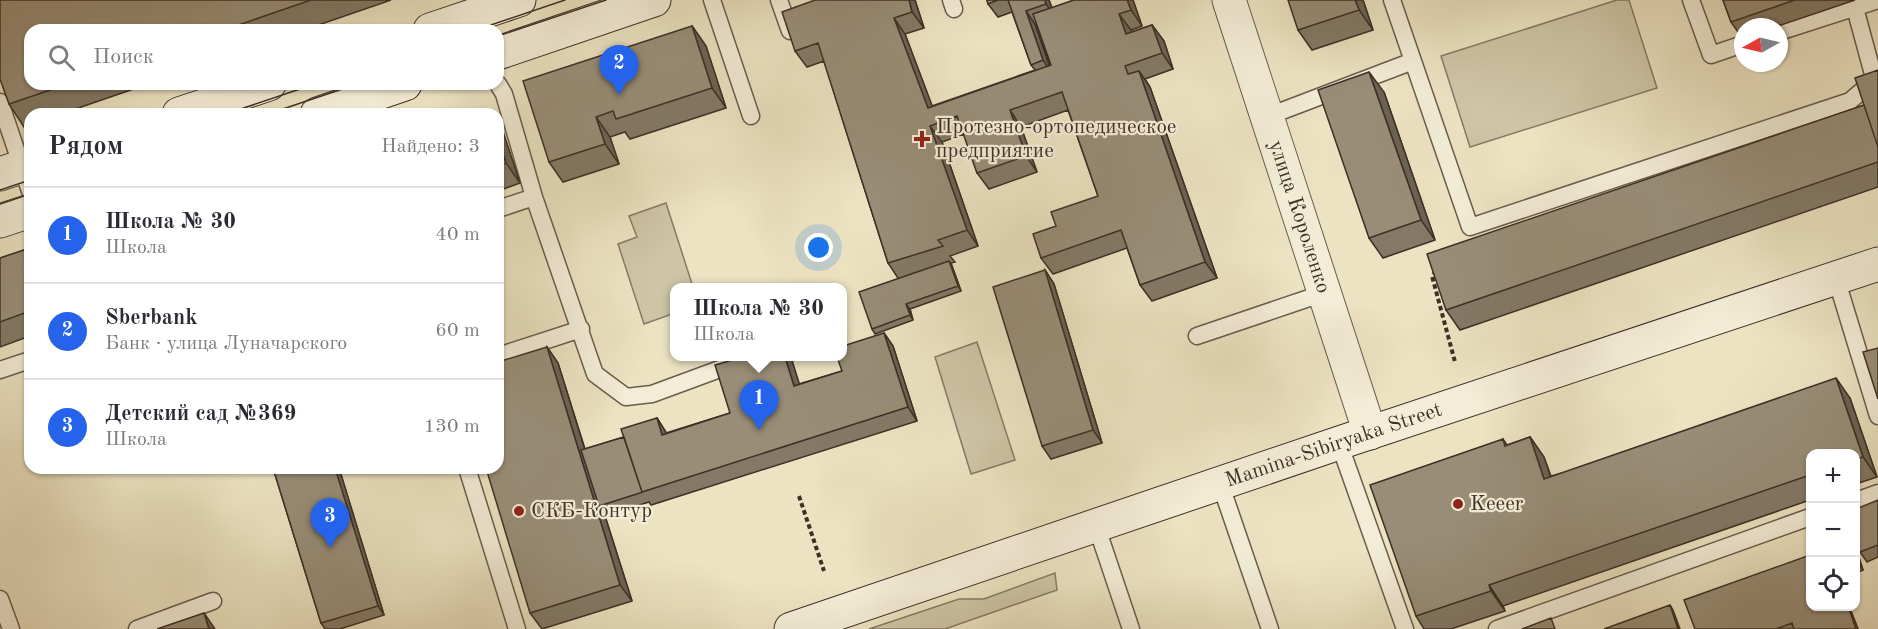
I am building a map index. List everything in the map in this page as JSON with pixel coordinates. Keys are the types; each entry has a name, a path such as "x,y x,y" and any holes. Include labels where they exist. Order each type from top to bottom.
{"main road":[{"path":"471,23 519,0"},
{"path":"504,50 654,0"},
{"name":"улица Короленко","path":"1229,0 1371,433"},
{"path":"197,108 251,90"},
{"path":"335,108 387,90"},
{"path":"0,221 24,213"},
{"name":"Mamina-Sibiryaka Street","path":"791,629 1339,443 1878,264"}],"lane":[{"path":"712,0 751,116"},
{"path":"779,0 796,49"},
{"path":"1392,0 1470,228 1850,101 1876,78 1855,8"},
{"path":"1691,0 1711,55 1734,47"},
{"path":"1788,29 1878,0"},
{"path":"1266,117 1413,61"},
{"path":"502,90 534,197 595,374 626,396 652,394 744,361"},
{"path":"1850,101 1857,121"},
{"path":"0,102 21,174"},
{"path":"504,207 534,197"},
{"path":"1836,278 1878,416"},
{"path":"1197,336 1324,293"},
{"path":"504,354 581,329"},
{"path":"0,370 24,362"},
{"path":"1339,443 1406,629"},
{"path":"469,474 517,629"},
{"path":"1220,483 1270,629"},
{"path":"1860,500 1878,493"},
{"path":"1497,629 1806,518"},
{"path":"1096,525 1131,629"},
{"path":"0,599 10,629"},
{"path":"137,629 213,601"}],"path":[{"path":"1438,268 1432,276 1455,362"},
{"path":"799,496 824,572"}],"shaded area":[{"path":"1617,0 1629,0 1657,88 1470,147 1441,56"},
{"path":"666,203 692,283 670,283 670,315 644,324 618,244 637,237 629,216"},
{"path":"977,342 1015,460 971,474 935,357"},
{"path":"1055,573 1057,590 945,629 869,629 959,599 984,599"}],"building":[{"path":"0,0 311,0 241,24 24,24 24,90 50,90 9,104 0,79"},
{"path":"815,0 909,0 912,12 894,18 928,108 1051,65 1033,14 1074,0 1127,0 1131,10 1119,14 1126,34 1152,25 1162,53 1125,66 1128,74 1139,71 1205,262 1140,285 1121,230 1041,258 1033,234 1056,226 1051,212 1098,196 1062,92 1010,110 1026,156 977,173 957,116 930,126 967,230 938,240 943,246 888,263 818,43 795,51 782,12"},
{"path":"1008,0 1045,0 1046,4 1026,11 1043,60 1031,65"},
{"path":"1288,0 1355,0 1359,10 1298,30"},
{"path":"1723,0 1795,0 1743,18 1734,18 1731,22"},
{"path":"692,26 712,88 616,119 613,111 596,117 605,144 549,162 523,81"},
{"path":"1878,70 1878,147 1855,78"},
{"path":"1369,72 1421,220 1369,238 1318,90"},
{"path":"1864,105 1878,147 1878,162 1446,310 1427,254"},
{"path":"24,250 24,313 0,322 0,258"},
{"path":"949,261 958,286 906,304 910,315 872,329 859,292"},
{"path":"1045,270 1093,430 1042,446 993,287"},
{"path":"884,333 908,407 642,492 621,429 657,418 662,435 730,413 715,365 729,361 786,361 794,386 842,371 838,361 847,361 847,345"},
{"path":"547,347 620,585 530,613 488,474 504,474 504,360"},
{"path":"1878,348 1878,399 1863,352"},
{"path":"1836,378 1863,457 1860,458 1860,449 1806,449 1806,476 1489,585 1491,591 1416,616 1370,485 1503,439 1505,446 1530,437 1544,479"},
{"path":"624,437 643,492 599,506 581,450"},
{"path":"275,474 337,474 378,606 321,623"},
{"path":"1878,500 1878,545 1860,552 1860,507"},
{"path":"1806,556 1806,611 1850,611 1856,629 1794,629 1792,623 1776,629 1695,629 1684,600"},
{"path":"1670,605 1678,629 1604,629"},
{"path":"204,613 209,629 157,629"},
{"path":"1551,618 1555,629 1522,629"}],"tram line":[{"path":"494,24 565,0"},
{"path":"504,34 606,0"},
{"path":"244,108 297,90"},
{"path":"286,108 339,90"},
{"path":"0,190 24,182"},
{"path":"0,204 24,196"}],"place":[{"name":"Sberbank","path":"619,95"},
{"name":"Протезно-ортопедическое предприятие","path":"922,139"},
{"name":"Школа № 30","path":"759,430"},
{"name":"Keeer","path":"1458,504"},
{"name":"СКБ-Контур","path":"519,511"},
{"name":"Детский сад №369","path":"330,548"}]}
